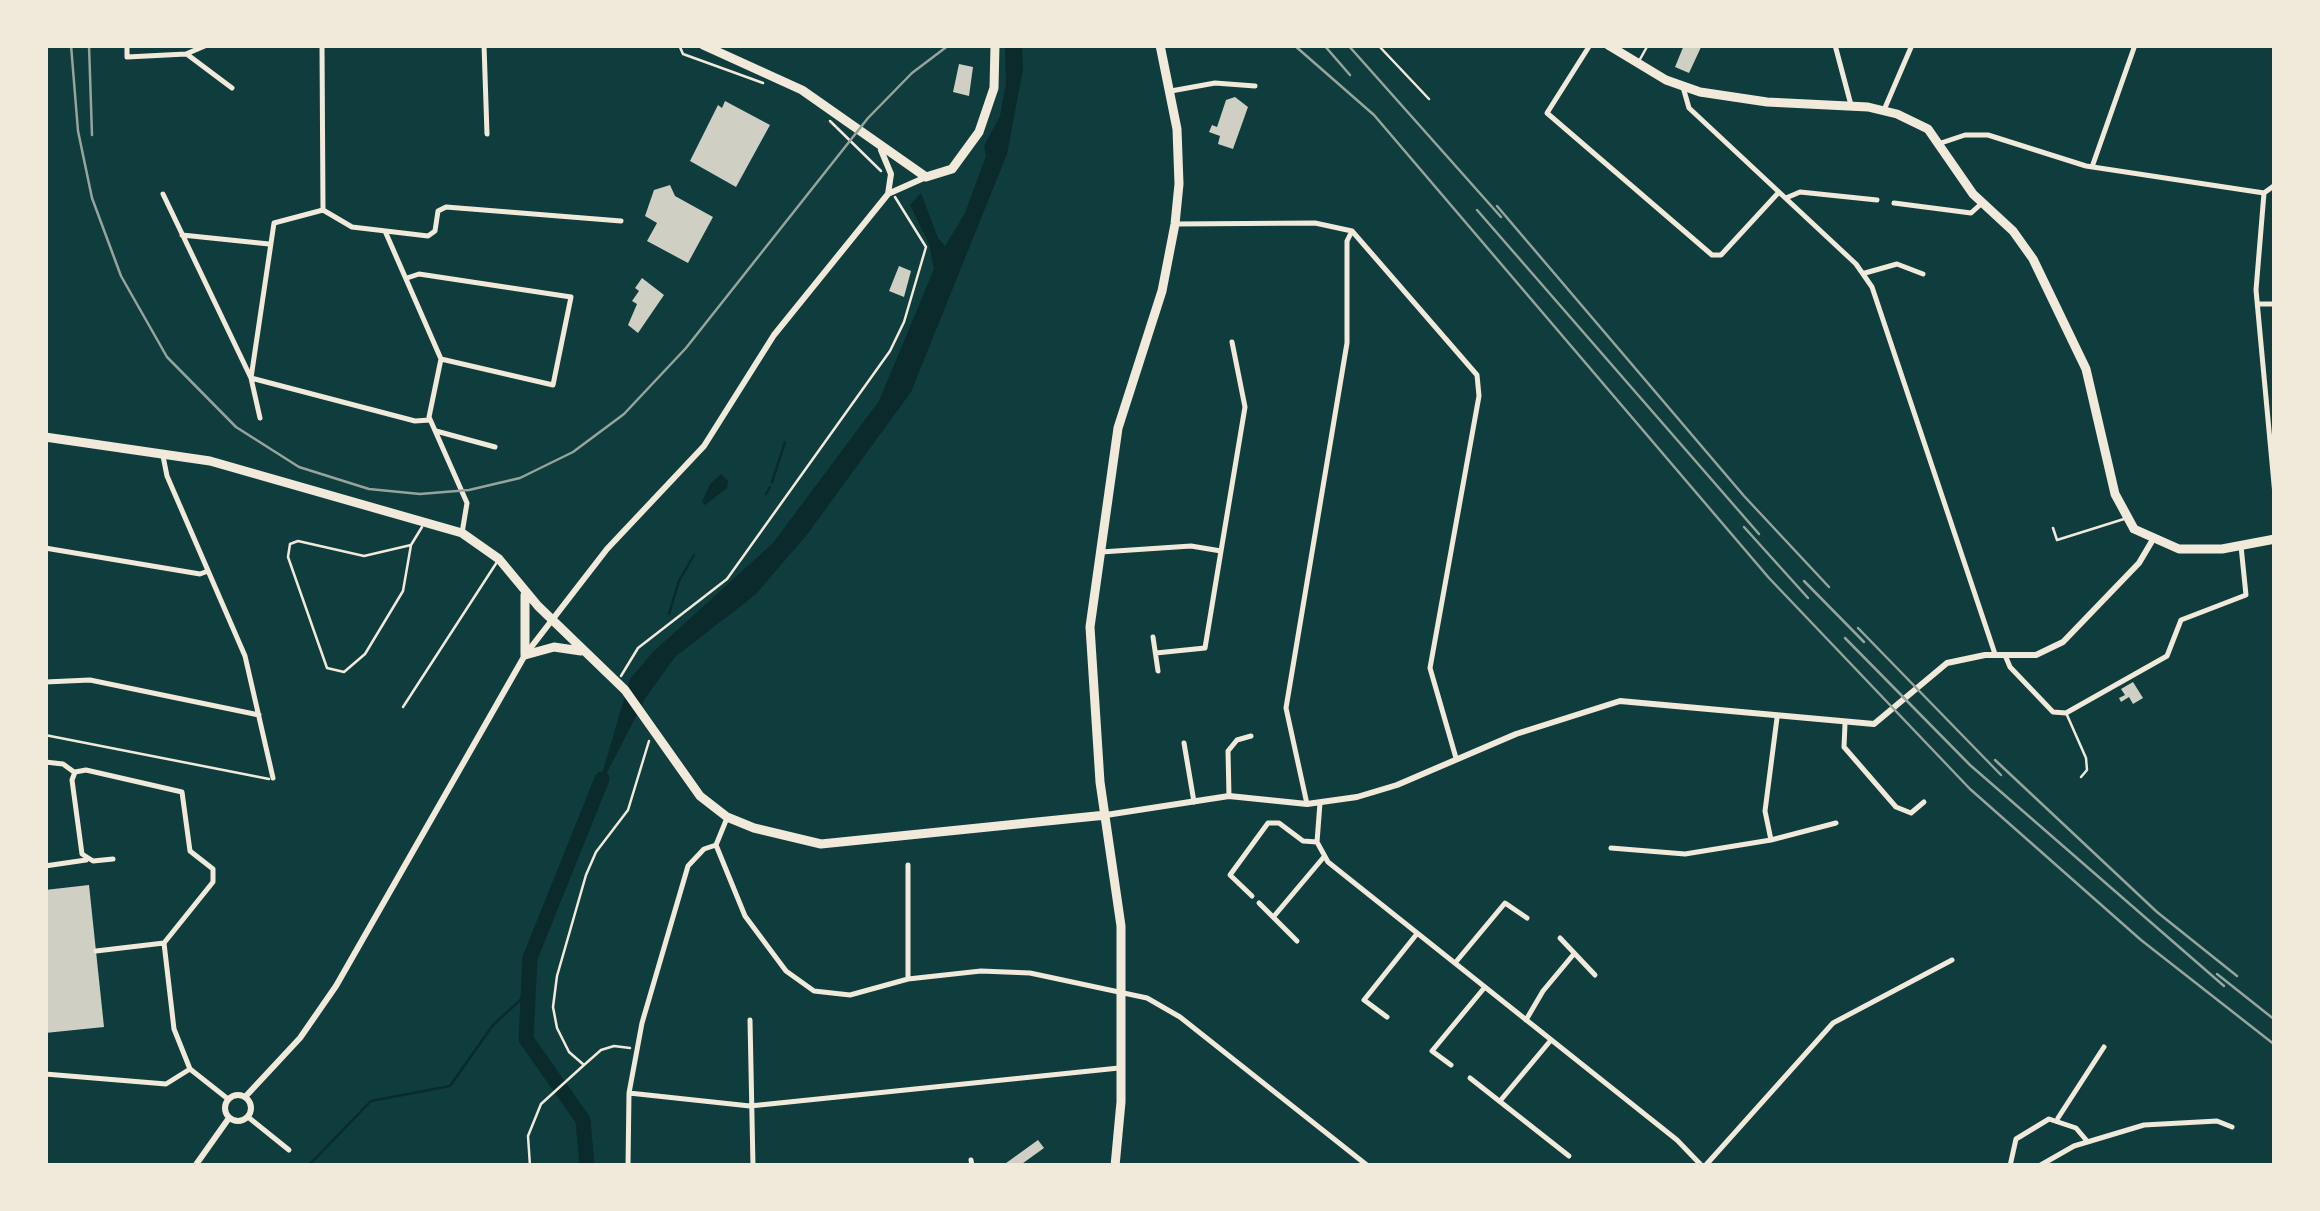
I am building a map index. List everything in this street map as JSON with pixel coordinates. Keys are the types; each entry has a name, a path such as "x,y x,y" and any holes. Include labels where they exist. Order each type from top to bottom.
{"main road":[{"path":"703,45 802,90 882,150 926,177 952,169 974,143 992,100 995,45"},
{"path":"1115,1166 1121,926 1090,644 1098,552 1118,428 1162,291 1175,224 1179,184 1170,90 1160,45"},
{"path":"1608,45 1682,87 1739,99 1884,110 1919,124 1941,143 1982,203 2022,241 2080,353 2125,518 2152,541 2179,549 2275,540"},
{"path":"45,437 210,462 462,533 499,559 552,620 626,687 683,776 710,806 787,840 820,844 1106,815"},
{"path":"525,592 525,655 554,647 584,652"}],"street":[{"path":"127,45 127,58 186,54 207,45"},
{"path":"322,45 324,210"},
{"path":"484,45 488,134"},
{"path":"1590,45 1547,113 1712,255 1721,255 1780,192"},
{"path":"1835,45 1851,106"},
{"path":"1884,110 1912,45"},
{"path":"2092,167 2135,45"},
{"path":"186,54 208,65 232,88"},
{"path":"1170,90 1214,84 1255,86"},
{"path":"1682,87 1689,108 1864,274 1879,306 1995,654"},
{"path":"1941,143 1965,135 1988,135 2044,156 2092,167 2264,193 2275,185"},
{"path":"882,150 891,174 888,194"},
{"path":"164,943 174,1029 190,1069 228,1099 246,1096 300,1038 396,883 525,655 606,549 704,446 774,335 888,194 926,177"},
{"path":"1786,198 1800,192 1877,200"},
{"path":"2264,193 2258,304 2275,495"},
{"path":"163,194 251,378 260,418"},
{"path":"1894,203 1970,213 1982,203"},
{"path":"324,210 342,224 432,234 438,210 446,206 621,221"},
{"path":"251,378 269,244 277,220 309,217 324,210"},
{"path":"1175,224 1315,223 1352,231 1472,366 1479,382 1430,668 1456,758"},
{"path":"385,230 441,359 430,420 468,502 462,533"},
{"path":"1307,804 1286,708 1346,343 1348,241 1352,231"},
{"path":"182,235 269,244"},
{"path":"1864,274 1897,264 1923,274"},
{"path":"407,278 419,274 571,297 553,385 441,359"},
{"path":"2258,304 2275,304"},
{"path":"1156,653 1205,648 1245,407 1232,342"},
{"path":"251,378 415,421 430,420"},
{"path":"435,431 495,447"},
{"path":"163,453 167,476 245,656 273,778"},
{"path":"1106,815 1229,796 1307,804 1380,791 1456,758 1613,702 1874,724 1888,716 1937,669 1995,654 2036,655 2063,642 2139,564 2152,541"},
{"path":"1098,552 1191,546 1222,551"},
{"path":"2006,655 2010,666 2053,712 2066,714 2167,656 2181,620 2246,594 2241,546"},
{"path":"45,548 200,574 208,571"},
{"path":"1153,637 1158,671"},
{"path":"45,682 90,680 260,715"},
{"path":"1771,840 1765,811 1777,718"},
{"path":"1845,724 1844,747 1896,807 1912,812 1924,802"},
{"path":"1229,796 1228,751 1236,740 1251,736"},
{"path":"1184,744 1194,802"},
{"path":"45,762 63,764 75,772 86,770 182,792 190,851 213,869 213,882 164,943 96,951"},
{"path":"75,772 72,780 86,860"},
{"path":"1320,803 1317,842 1323,858 1703,1166 1833,1023 1952,960"},
{"path":"728,817 716,846 745,916 799,982 830,995 850,995 949,972 1030,973 1118,991 1168,1008 1368,1166"},
{"path":"1252,896 1230,875 1263,828 1272,823 1303,842 1317,842"},
{"path":"1611,848 1698,854 1836,823"},
{"path":"628,1166 630,1092 636,1049 688,866 704,849 716,846"},
{"path":"1297,940 1276,923 1275,914 1323,858"},
{"path":"45,866 113,859"},
{"path":"908,865 908,979"},
{"path":"1259,903 1275,914"},
{"path":"1455,963 1505,903 1527,918"},
{"path":"1387,1017 1364,1000 1417,934"},
{"path":"1560,938 1595,975"},
{"path":"1526,1020 1543,991 1573,955"},
{"path":"1451,1065 1432,1051 1485,986"},
{"path":"750,1020 753,1166"},
{"path":"1500,1101 1552,1040"},
{"path":"2058,1118 2104,1047"},
{"path":"630,1092 750,1106 1119,1068"},
{"path":"45,1074 166,1084 190,1069"},
{"path":"1470,1078 1569,1156"},
{"path":"229,1118 238,1121 248,1117 252,1108 246,1096"},
{"path":"195,1166 229,1118 228,1099"},
{"path":"248,1117 289,1150"},
{"path":"2010,1166 2016,1138 2043,1121 2058,1118 2076,1128 2087,1141"},
{"path":"2039,1166 2087,1141 2168,1122 2216,1121 2232,1127"}],"lane":[{"path":"1378,45 1429,99"},
{"path":"1637,64 1648,45"},
{"path":"2053,528 2057,540 2125,518"},
{"path":"411,545 364,556 298,541 290,544 288,557 327,668 344,672 366,654 403,591 411,545 426,522"},
{"path":"402,708 499,559"},
{"path":"2066,714 2086,758 2087,770 2081,777"},
{"path":"45,735 273,778"}],"path":[{"path":"679,45 683,54 770,84"},
{"path":"822,112 886,177"},
{"path":"626,687 621,676 638,648 727,579 890,350 926,247 896,202 895,195 904,188"},
{"path":"584,1066 570,1052 557,1028 553,1007 557,976 586,875 596,852 628,810 650,739"},
{"path":"530,1166 528,1136 550,1093 614,1046 636,1049"}],"water":[{"path":"1005,45 1022,45 1023,70 1007,154 911,392 806,536 755,595 675,657 646,697 596,794 630,679 653,652 773,543 879,401 934,269 929,244 910,205 921,193 938,238 945,246 965,213 986,156 984,146 1000,116 1006,84"},
{"path":"721,474 728,481 727,488 705,505 702,502 710,484"}],"building":[{"path":"1684,45 1702,45 1689,73 1675,67"},
{"path":"959,64 973,67 969,96 953,92"},
{"path":"1235,97 1248,107 1233,149 1218,144 1220,136 1209,132 1212,125 1217,127 1226,100"},
{"path":"725,101 770,125 736,187 690,161 718,105 722,108"},
{"path":"670,185 675,196 713,217 688,263 647,241 657,223 645,216 654,190"},
{"path":"899,266 911,271 904,297 889,291"},
{"path":"642,278 664,295 638,333 628,325 637,304 632,301 639,291 635,288"},
{"path":"2133,682 2143,698 2133,704 2129,697 2121,702 2119,698 2125,695 2121,689"},
{"path":"89,885 104,1027 45,1033 45,890"},
{"path":"1038,1140 1044,1148 1019,1166 1002,1166"}],"waterway":[{"path":"772,482 785,442"},
{"path":"766,494 770,487"},
{"path":"669,614 679,581 694,555"},
{"path":"587,1166 583,1120 526,1039 530,958 602,779"},
{"path":"308,1166 371,1101 450,1086 493,1025 529,992"}],"railway":[{"path":"71,45 78,131 92,198 121,276 167,357 236,427 299,467 369,489 420,494 469,490 520,478 573,452 624,414 686,348 868,118 912,73 949,45"},
{"path":"89,45 92,135"},
{"path":"1294,45 1374,115 1769,578 1970,789 2141,940 2275,1045"},
{"path":"1324,45 1350,75"},
{"path":"1348,45 1501,217"},
{"path":"1497,206 1744,496 1829,587"},
{"path":"1477,210 1759,534"},
{"path":"1744,527 1808,598"},
{"path":"1804,581 1864,642"},
{"path":"1858,628 2001,775"},
{"path":"1845,638 1970,765 2224,986"},
{"path":"1995,760 2157,912 2237,976"},
{"path":"2217,974 2275,1020"}]}
